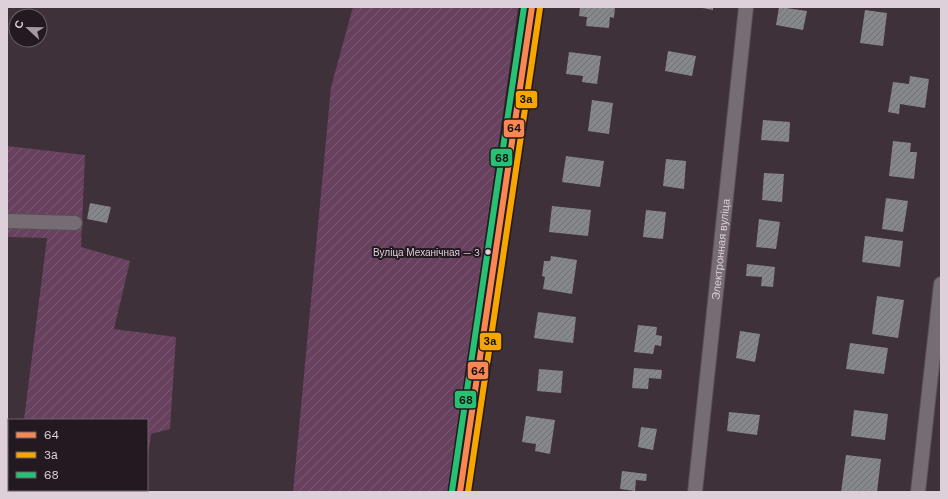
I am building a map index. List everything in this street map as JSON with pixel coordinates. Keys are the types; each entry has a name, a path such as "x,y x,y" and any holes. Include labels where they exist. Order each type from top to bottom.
{"street":[{"path":"460,492 532,7"},
{"name":"Электронная вуліца","path":"695,492 746,7"},
{"path":"7,221 75,223"},
{"path":"918,492 941,284"}],"shaded area":[{"path":"353,7 518,7 449,492 293,492 331,87"},
{"path":"7,146 85,155 81,247 130,261 114,329 176,337 170,429 151,434 148,456 148,419 24,419 47,238 7,237"},
{"path":"16,491 143,491 143,492"}],"building":[{"path":"580,7 615,7 614,18 610,17 609,28 586,26 587,17 579,16"},
{"path":"697,7 713,7 713,10"},
{"path":"779,7 807,11 803,30 776,25"},
{"path":"865,10 887,13 883,46 860,43"},
{"path":"668,51 696,56 692,76 665,71"},
{"path":"569,52 601,56 597,84 582,82 583,76 566,74"},
{"path":"910,76 929,79 925,108 900,104 899,114 888,112 893,82 909,84"},
{"path":"592,100 613,103 609,134 588,131"},
{"path":"763,120 790,122 789,142 761,140"},
{"path":"893,141 911,143 910,152 917,152 914,179 889,176"},
{"path":"566,156 604,161 600,187 562,182"},
{"path":"666,159 686,161 684,189 663,186"},
{"path":"764,173 784,174 782,202 762,200"},
{"path":"886,198 908,201 903,232 882,229"},
{"path":"90,203 111,207 107,223 87,219"},
{"path":"552,206 591,210 588,236 549,232"},
{"path":"646,210 666,212 663,239 643,237"},
{"path":"759,219 780,222 776,249 756,247"},
{"path":"865,236 903,241 900,267 862,262"},
{"path":"551,256 577,260 572,294 543,289 545,277 542,276 544,261 550,261"},
{"path":"747,264 775,267 773,287 761,286 762,277 746,276"},
{"path":"877,296 904,300 898,338 872,334"},
{"path":"538,312 576,317 573,343 534,338"},
{"path":"638,325 657,327 656,335 662,336 661,346 655,345 653,354 634,352"},
{"path":"740,331 760,334 755,362 736,358"},
{"path":"850,343 888,348 884,374 846,369"},
{"path":"634,368 662,370 661,379 649,378 648,389 632,388"},
{"path":"539,369 563,371 561,393 537,391"},
{"path":"854,410 888,414 885,440 851,436"},
{"path":"729,412 760,415 757,435 727,431"},
{"path":"526,416 555,420 550,454 535,451 536,444 522,442"},
{"path":"641,427 657,429 653,450 638,447"},
{"path":"846,455 881,459 877,492 841,492"},
{"path":"622,471 647,474 646,481 636,480 635,491 620,489"}],"transit line":[{"name":"68","path":"452,491 524,7"},
{"name":"64","path":"460,492 532,7"},
{"name":"3а","path":"468,492 540,8"}],"place":[{"name":"Вуліца Механічная — 3","path":"488,252"}]}
